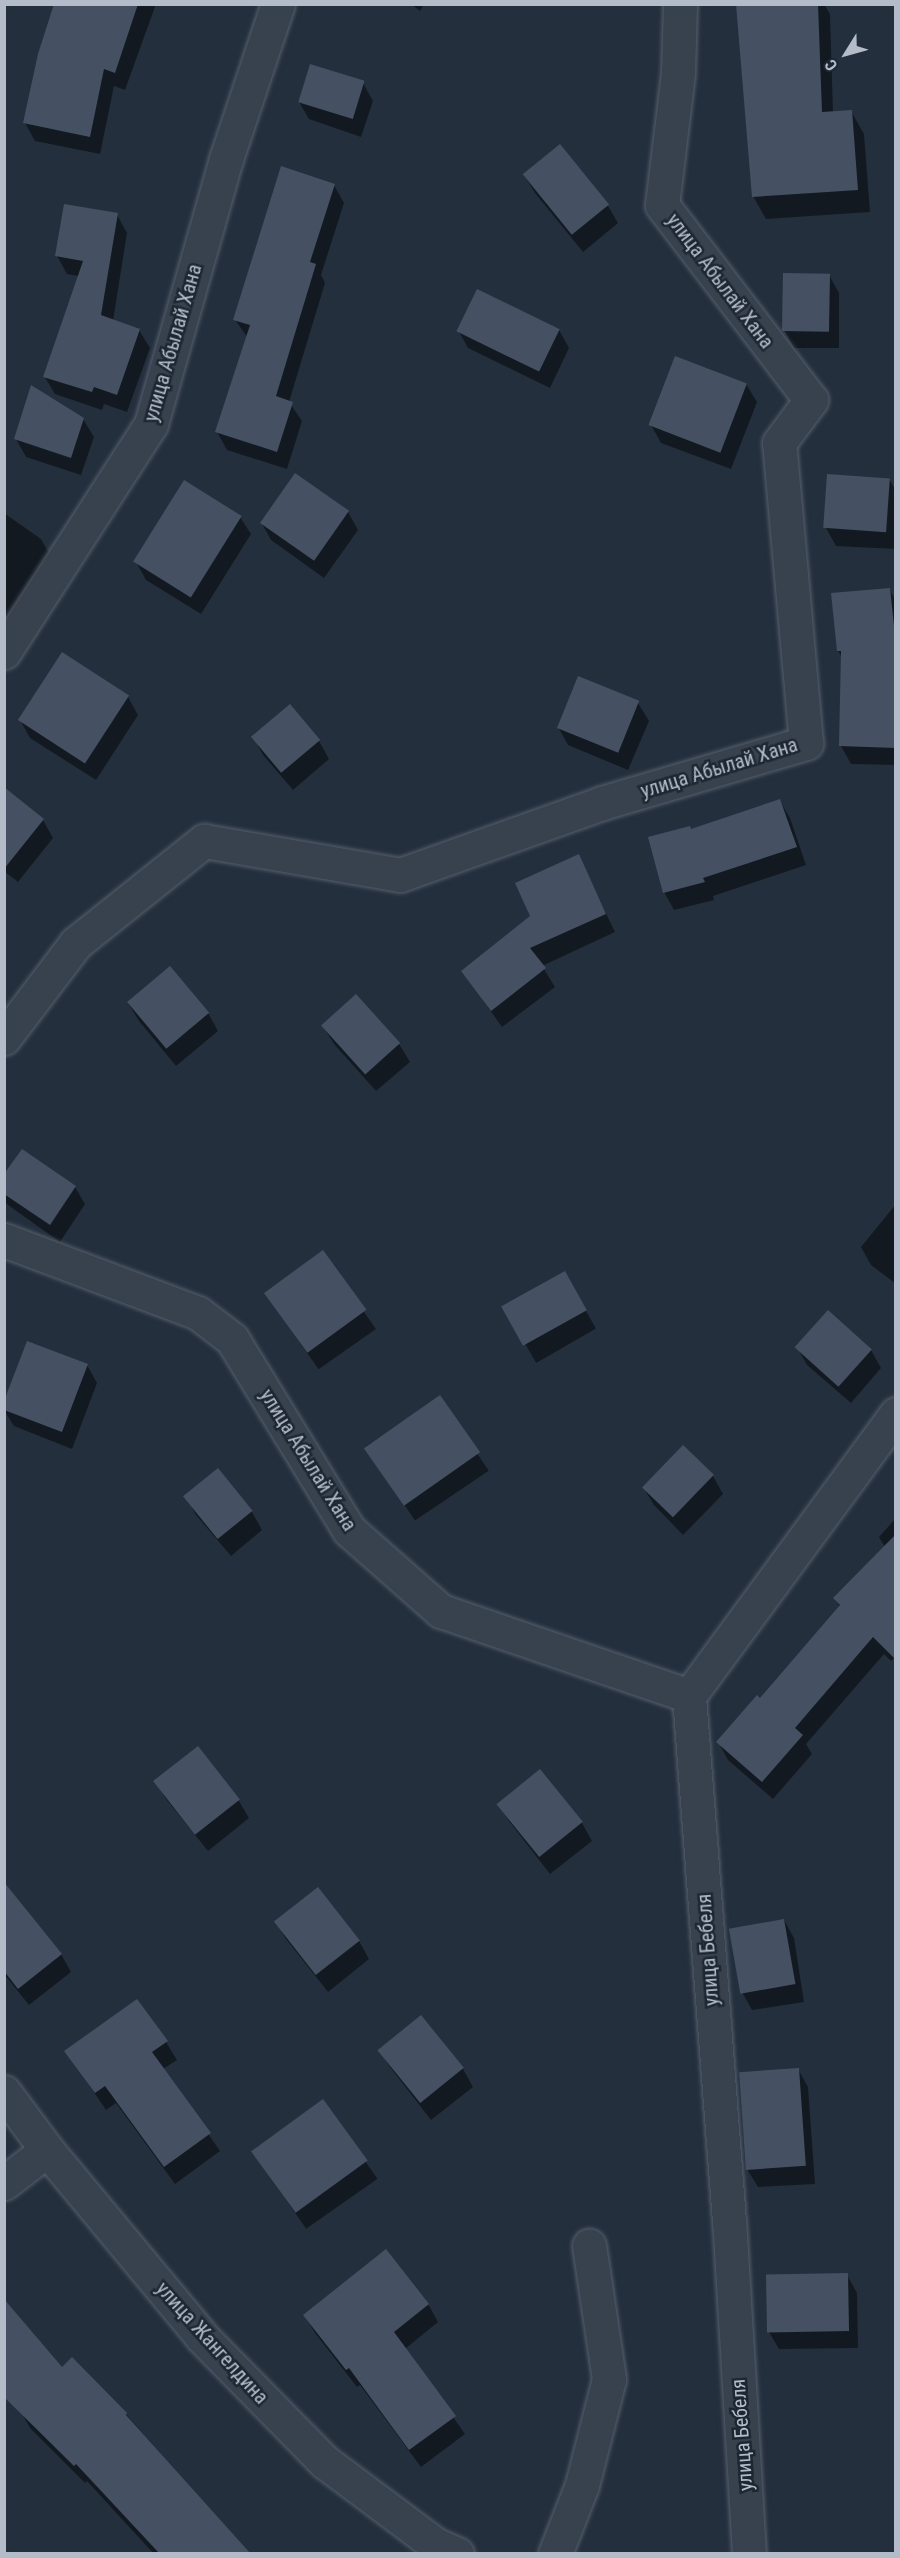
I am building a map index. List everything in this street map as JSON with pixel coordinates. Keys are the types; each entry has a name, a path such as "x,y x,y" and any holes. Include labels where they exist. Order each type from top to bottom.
{"street":[{"name":"улица Абылай Хана","path":"4,652 151,424 226,159 278,4"},
{"name":"улица Абылай Хана","path":"4,1038 76,943 204,841 400,875 602,802 806,743 779,443 811,400 662,205 678,72 680,4"},
{"name":"улица Абылай Хана","path":"4,1240 198,1313 232,1339 349,1530 441,1611 689,1696"},
{"path":"689,1696 896,1414"},
{"name":"улица Бебеля","path":"689,1696 729,2221 749,2553"},
{"name":"улица Жангелдина","path":"4,2092 47,2150 202,2337 325,2462 436,2545 457,2553"},
{"path":"4,2183 47,2150"},
{"path":"555,2553 582,2485 609,2379 589,2245"}],"building":[{"path":"54,4 138,4 115,73 104,69 90,137 23,123 38,54"},
{"path":"736,4 818,4 822,112 852,110 858,190 752,197"},
{"path":"310,64 365,81 353,119 298,102"},
{"path":"560,144 609,205 572,235 523,174"},
{"path":"281,166 335,184 310,262 316,264 276,396 293,402 277,452 215,432 250,325 233,320"},
{"path":"64,204 118,213 101,315 140,329 117,395 94,387 92,392 43,377 83,261 55,256"},
{"path":"783,273 830,274 829,332 782,331"},
{"path":"477,289 560,329 539,372 456,331"},
{"path":"675,356 747,384 720,453 648,425"},
{"path":"31,385 84,418 71,458 14,439"},
{"path":"295,473 349,511 314,561 260,523"},
{"path":"827,474 890,478 886,532 823,528"},
{"path":"184,480 242,516 191,597 133,561"},
{"path":"890,588 896,645 896,748 839,746 841,651 837,651 831,593"},
{"path":"62,652 129,696 85,764 18,720"},
{"path":"578,676 639,701 618,753 557,728"},
{"path":"290,704 320,740 281,773 251,737"},
{"path":"4,787 44,819 4,869"},
{"path":"780,799 797,847 703,878 705,882 663,893 648,837 690,826 691,829"},
{"path":"579,854 606,914 530,948 546,968 491,1011 461,971 530,916 515,883"},
{"path":"170,966 209,1013 166,1049 127,1002"},
{"path":"356,994 400,1043 365,1074 321,1025"},
{"path":"22,1149 76,1186 50,1225 4,1194 4,1174"},
{"path":"323,1250 366,1310 307,1353 264,1293"},
{"path":"565,1271 587,1310 523,1346 501,1306"},
{"path":"828,1310 872,1349 838,1387 795,1347"},
{"path":"27,1341 88,1364 62,1432 4,1410 4,1401"},
{"path":"440,1395 480,1452 404,1506 364,1448"},
{"path":"683,1445 714,1475 673,1517 642,1487"},
{"path":"218,1468 253,1511 218,1539 183,1496"},
{"path":"896,1534 896,1660 873,1637 795,1728 803,1735 762,1782 716,1742 757,1695 760,1698 840,1605 833,1598"},
{"path":"198,1746 240,1800 195,1835 153,1781"},
{"path":"540,1769 583,1822 539,1857 496,1804"},
{"path":"4,1882 62,1954 18,1989 4,1971"},
{"path":"318,1887 360,1941 316,1975 274,1921"},
{"path":"784,1919 795,1984 740,1994 729,1929"},
{"path":"137,1999 168,2041 152,2052 211,2133 164,2167 105,2086 95,2093 64,2051"},
{"path":"421,2015 464,2068 420,2103 377,2050"},
{"path":"799,2068 806,2166 746,2170 739,2072"},
{"path":"323,2099 368,2160 296,2213 251,2151"},
{"path":"386,2249 429,2304 394,2332 456,2416 409,2450 349,2368 346,2370 303,2315"},
{"path":"848,2273 849,2331 767,2332 766,2274"},
{"path":"4,2299 62,2367 72,2357 127,2413 126,2415 250,2553 159,2553 76,2464 74,2466 4,2397"}]}
